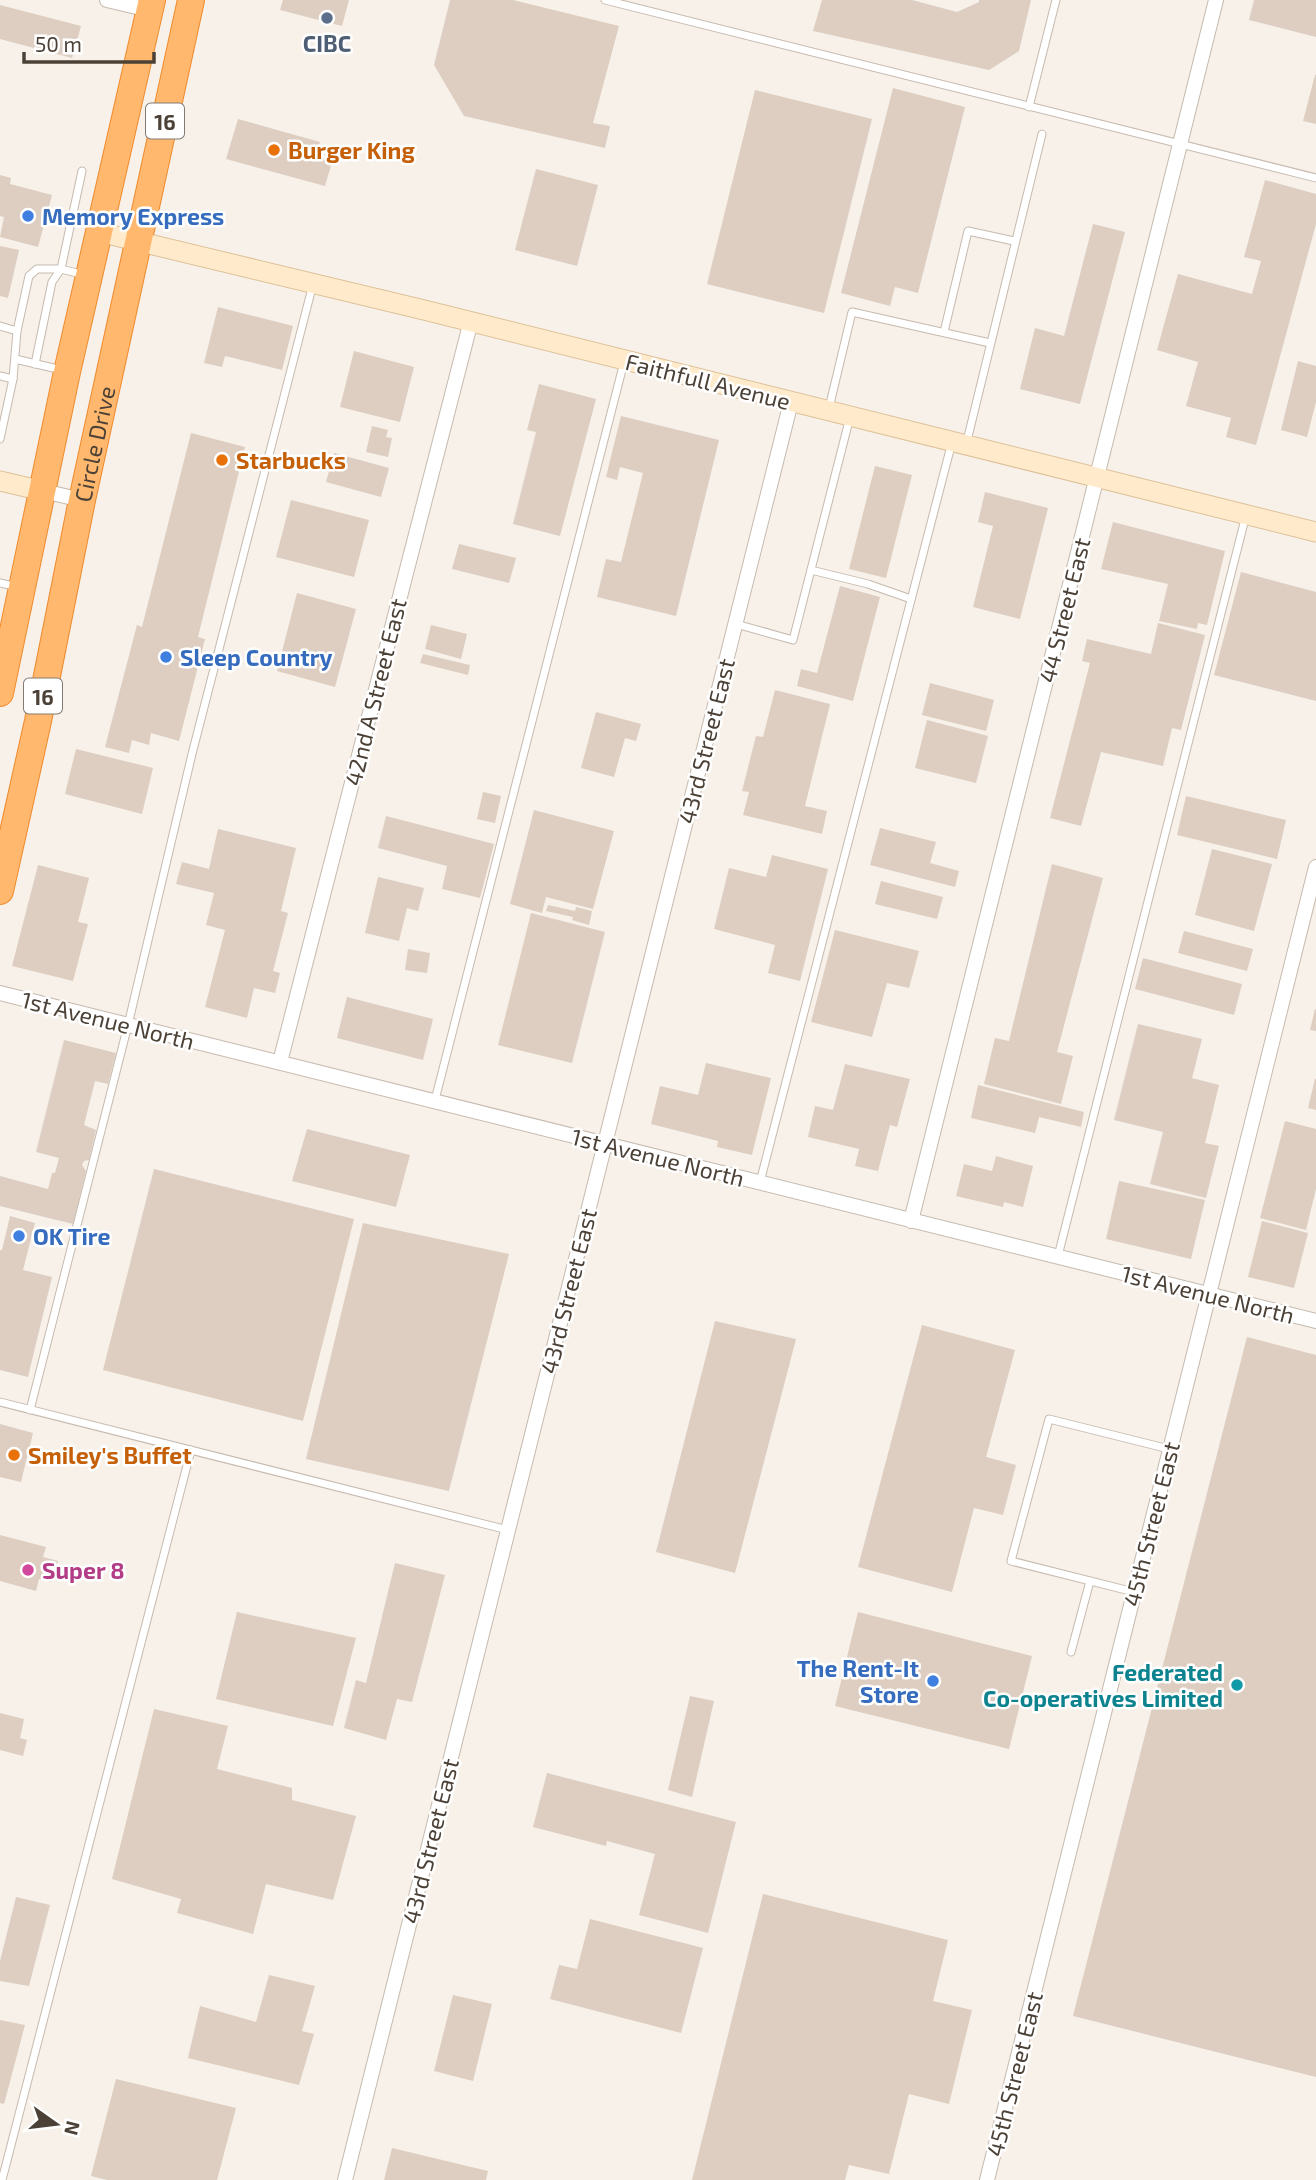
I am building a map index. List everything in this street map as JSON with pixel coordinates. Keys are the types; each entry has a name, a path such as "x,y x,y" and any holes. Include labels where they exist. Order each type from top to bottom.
{"highway":[{"name":"Circle Drive","path":"0,891 191,0"},
{"name":"Circle Drive","path":"2,678 11,585 43,491 67,372 150,5"}],"street":[{"path":"107,0 150,5"},
{"name":"44 Street East","path":"911,1221 1216,0"},
{"name":"Faithfull Avenue","path":"99,232 471,321 1316,532"},
{"name":"42nd A Street East","path":"279,1062 471,321"},
{"name":"43rd Street East","path":"345,2180 791,402"},
{"path":"0,481 82,500"},
{"name":"45th Street East","path":"987,2180 1316,867"},
{"name":"1st Avenue North","path":"0,993 1316,1321"}],"lane":[{"path":"605,0 1316,178"},
{"path":"1029,107 1056,0"},
{"path":"760,1183 911,599 990,343 1042,134"},
{"path":"35,365 52,282 61,270 82,171"},
{"path":"944,332 968,231 1014,241"},
{"path":"0,439 13,379 17,331 29,276 37,270 61,270 89,275"},
{"path":"30,1410 128,1025 192,754 314,283"},
{"path":"829,411 852,312 990,343"},
{"path":"0,326 17,331"},
{"path":"15,359 67,372"},
{"path":"435,1100 624,360"},
{"path":"0,376 13,379"},
{"path":"736,624 793,640 850,417"},
{"path":"1058,1257 1246,515"},
{"path":"811,570 868,584 911,599"},
{"path":"0,1402 508,1530"},
{"path":"1134,1592 1011,1561 1049,1419 1170,1449"},
{"path":"2,2180 191,1450"},
{"path":"1071,1652 1090,1581"}],"building":[{"name":"CIBC","path":"283,0 349,0 342,26 280,10"},
{"path":"450,0 513,0 619,26 593,123 610,126 605,148 464,116 434,65"},
{"path":"822,0 912,0 957,12 979,0 1031,0 1019,51 989,70 813,31"},
{"path":"1254,0 1316,0 1316,37 1249,20"},
{"path":"0,5 81,26 72,58 0,39"},
{"path":"1316,75 1316,124 1303,121"},
{"path":"893,88 965,107 918,293 895,287 890,306 841,293"},
{"path":"755,90 872,119 824,313 707,284"},
{"name":"Burger King","path":"238,119 320,142 316,157 332,162 325,186 226,159"},
{"path":"536,169 598,185 577,266 515,250"},
{"path":"0,175 11,178 10,184 52,195 38,247 0,237 4,217 0,216"},
{"path":"1265,180 1316,194 1316,224 1256,445 1226,437 1231,418 1186,406 1198,362 1157,350 1178,274 1252,294 1261,261 1244,257"},
{"path":"1093,224 1125,232 1080,404 1020,389 1035,328 1064,336"},
{"path":"0,246 19,250 8,298 0,296"},
{"path":"218,307 293,326 282,370 225,356 222,367 204,363"},
{"path":"354,351 414,367 400,422 340,407"},
{"path":"1298,361 1316,366 1316,402 1307,437 1281,430"},
{"path":"539,384 596,399 560,536 513,524 536,432 527,430"},
{"path":"621,416 719,440 676,616 597,597 606,559 621,562 643,473 620,467 617,480 606,477"},
{"path":"372,426 388,430 386,437 392,438 388,457 366,452"},
{"path":"191,433 245,447 198,637 205,639 179,741 151,733 149,745 132,740 129,753 105,747 137,625 142,627"},
{"path":"334,453 389,468 381,497 326,482"},
{"path":"875,466 912,475 886,578 849,569"},
{"path":"985,492 1048,508 1020,619 973,607 993,526 978,522"},
{"path":"291,500 369,520 354,577 276,557"},
{"path":"1113,522 1225,551 1207,625 1198,623 1197,629 1159,621 1168,584 1101,569"},
{"path":"459,544 516,558 509,583 452,569"},
{"path":"1241,572 1316,592 1316,701 1214,675"},
{"path":"840,586 880,597 853,701 797,686 801,669 817,673"},
{"path":"297,593 356,609 335,687 277,671"},
{"path":"1158,623 1205,635 1181,730 1172,728 1163,766 1101,752 1081,826 1050,818 1090,663 1082,661 1087,639 1151,654"},
{"path":"431,625 467,634 461,659 425,649"},
{"path":"423,654 470,665 468,675 420,663"},
{"path":"930,683 994,700 986,731 922,715"},
{"path":"775,690 830,704 805,806 827,811 822,834 743,815 749,792 742,791 756,736 763,737"},
{"path":"596,712 641,724 636,741 625,738 614,777 581,768"},
{"path":"927,720 988,736 976,783 915,768"},
{"path":"76,749 153,768 142,814 65,794"},
{"path":"483,792 501,796 495,823 477,819"},
{"path":"1186,796 1286,820 1277,859 1177,835"},
{"path":"534,810 614,831 593,909 546,897 542,913 510,904"},
{"path":"386,816 494,844 480,898 442,889 447,866 378,848"},
{"path":"880,828 936,842 930,863 959,871 955,887 870,865"},
{"path":"218,829 296,848 281,911 288,913 273,971 280,973 275,993 254,988 247,1018 205,1007 225,930 206,925 214,893 176,884 182,862 209,869"},
{"path":"1212,849 1272,864 1254,931 1195,915"},
{"path":"772,855 828,869 800,981 768,973 775,945 714,929 729,868 766,877"},
{"path":"1052,864 1103,878 1057,1052 1073,1056 1061,1104 984,1084 995,1038 1009,1041"},
{"path":"38,865 89,878 78,922 88,924 73,981 12,966"},
{"path":"378,877 424,888 418,911 407,908 399,941 365,933"},
{"path":"881,881 943,897 937,919 875,904"},
{"path":"548,905 575,911 576,907 592,911 589,925 572,920 573,917 546,911"},
{"path":"531,913 605,932 572,1063 498,1045"},
{"path":"835,930 919,951 909,988 887,983 872,1037 811,1022"},
{"path":"1184,931 1253,949 1247,971 1178,953"},
{"path":"408,949 430,953 427,973 405,970"},
{"path":"1143,958 1242,984 1234,1015 1135,989"},
{"path":"347,997 433,1019 423,1060 337,1038"},
{"path":"1316,1009 1316,1031 1310,1030"},
{"path":"1138,1024 1202,1039 1192,1078 1219,1085 1205,1143 1219,1146 1206,1198 1150,1184 1163,1132 1114,1120"},
{"path":"64,1040 116,1053 108,1084 95,1081 84,1125 96,1130 89,1160 82,1165 86,1171 73,1224 0,1206 0,1176 48,1189 52,1173 55,1173 59,1158 36,1152"},
{"path":"706,1063 771,1078 752,1155 717,1147 718,1141 651,1124 660,1086 698,1095"},
{"path":"845,1064 910,1079 897,1127 890,1125 878,1171 855,1166 859,1149 808,1137 815,1106 833,1110"},
{"path":"1316,1079 1316,1110 1308,1108"},
{"path":"978,1085 1084,1112 1081,1127 1039,1117 1035,1133 971,1118"},
{"path":"1285,1121 1316,1129 1316,1189 1306,1230 1260,1218"},
{"path":"307,1129 410,1155 396,1207 292,1181"},
{"path":"996,1156 1033,1166 1023,1207 1004,1202 1003,1207 956,1196 964,1164 992,1171"},
{"path":"154,1169 354,1219 303,1421 103,1370"},
{"path":"1119,1181 1205,1200 1191,1259 1106,1239"},
{"path":"10,1216 35,1223 23,1270 52,1277 28,1377 0,1370 0,1250"},
{"path":"1262,1221 1308,1233 1294,1288 1248,1277"},
{"path":"363,1223 509,1254 449,1491 306,1459"},
{"path":"715,1321 796,1339 735,1573 656,1552"},
{"path":"922,1325 1015,1350 986,1457 1016,1465 1003,1515 974,1508 952,1592 858,1567"},
{"name":"Federated Co-operatives Limited","path":"1247,1337 1316,1355 1316,2077 1073,2016"},
{"name":"Smiley's Buffet","path":"0,1424 33,1433 21,1482 0,1477"},
{"name":"Super 8","path":"0,1535 46,1547 43,1557 58,1561 52,1582 39,1579 36,1591 0,1581"},
{"path":"395,1563 445,1575 412,1702 397,1699 386,1740 344,1728 356,1680 366,1683"},
{"path":"237,1612 356,1638 333,1726 216,1699"},
{"name":"The Rent-It Store","path":"858,1612 1032,1656 1009,1749 835,1706"},
{"path":"690,1696 714,1701 692,1797 668,1790"},
{"path":"154,1709 228,1726 217,1769 292,1788 292,1800 356,1816 333,1900 266,1884 253,1934 177,1913 181,1899 112,1879"},
{"path":"0,1713 24,1719 20,1738 27,1740 23,1756 0,1750"},
{"path":"547,1773 736,1822 708,1933 639,1915 655,1854 607,1841 606,1846 533,1827"},
{"path":"763,1894 948,1940 933,2001 972,2010 949,2104 909,2094 889,2174 849,2165 845,2180 692,2180"},
{"path":"16,1897 50,1905 29,1986 0,1981 0,1961"},
{"path":"590,1919 703,1948 681,2033 550,1999 559,1965 577,1969"},
{"path":"269,1975 315,1986 302,2031 314,2034 299,2085 188,2058 200,2006 256,2022"},
{"path":"453,1995 492,2004 473,2081 434,2071"},
{"path":"0,2020 25,2025 4,2104 0,2103"},
{"path":"116,2079 236,2108 217,2180 107,2180 91,2176"},
{"path":"392,2148 488,2171 486,2180 384,2180"}],"place":[{"name":"CIBC","path":"327,18"},
{"name":"Burger King","path":"274,150"},
{"name":"Memory Express","path":"28,216"},
{"name":"Starbucks","path":"222,460"},
{"name":"Sleep Country","path":"166,657"},
{"name":"OK Tire","path":"19,1236"},
{"name":"Smiley's Buffet","path":"14,1455"},
{"name":"Super 8","path":"28,1570"},
{"name":"The Rent-It Store","path":"933,1681"},
{"name":"Federated Co-operatives Limited","path":"1237,1685"}]}
